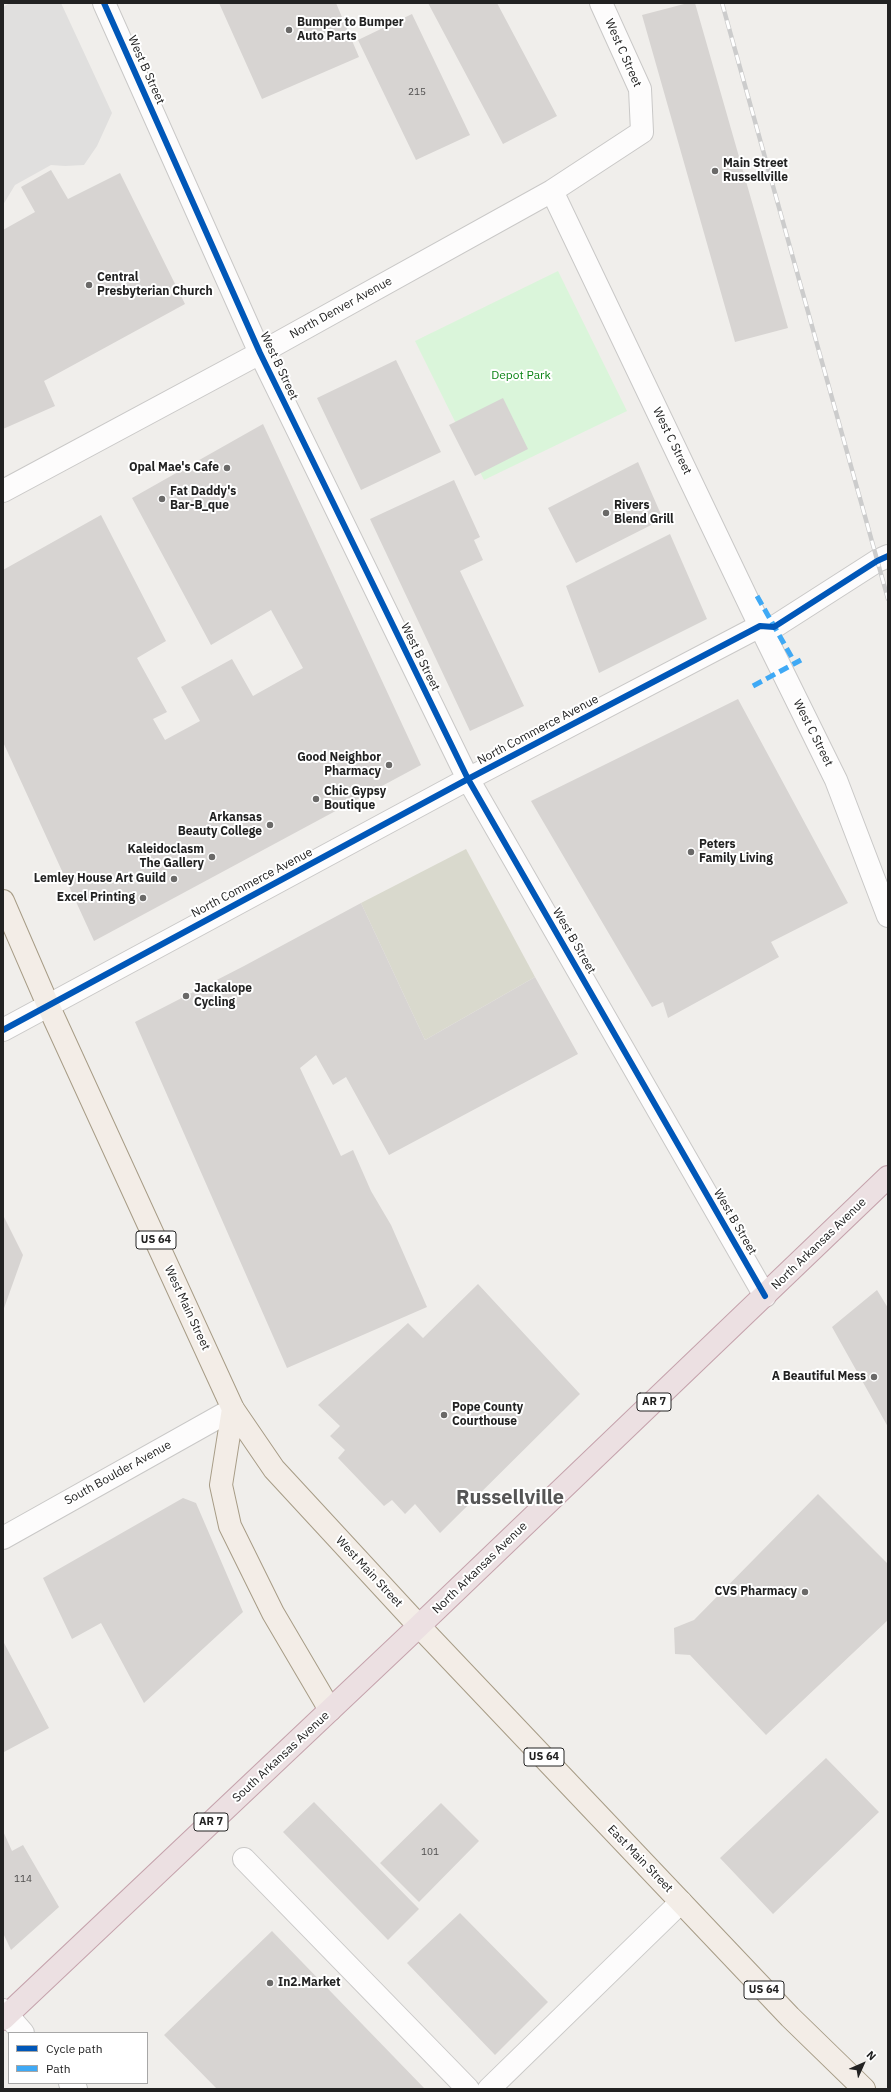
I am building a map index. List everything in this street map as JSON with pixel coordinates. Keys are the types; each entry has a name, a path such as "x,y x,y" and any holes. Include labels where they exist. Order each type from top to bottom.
{"highway":[{"name":"North Arkansas Avenue","path":"419,1626 888,1177"},
{"name":"South Arkansas Avenue","path":"4,2015 419,1626"}],"main road":[{"name":"West Main Street","path":"3,901 48,1005 233,1409 274,1469 419,1626"},
{"path":"233,1409 221,1485 230,1526 273,1613 330,1710"},
{"name":"East Main Street","path":"419,1626 790,2017 864,2089"}],"street":[{"name":"West B Street","path":"104,3 260,353 468,779 765,1296"},
{"name":"West C Street","path":"601,3 640,89 642,132 552,191 760,626 836,780 888,916"},
{"name":"North Denver Avenue","path":"3,491 260,353 552,191"},
{"name":"North Commerce Avenue","path":"3,1030 468,779 760,626 774,627 877,561 888,556"},
{"name":"South Boulder Avenue","path":"3,1538 233,1409"},
{"path":"244,1859 468,2089"},
{"path":"489,2089 681,1902"},
{"path":"4,2015 22,2032"}],"shaded area":[{"path":"10,3 61,3 112,113 97,146 84,165 51,165 15,185 3,205 3,7"},
{"path":"466,849 535,977 425,1040 361,903"}],"green space":[{"name":"Depot Park","path":"558,271 627,411 484,480 415,341"}],"building":[{"name":"Bumper to Bumper Auto Parts","path":"219,3 336,3 359,57 262,99"},
{"path":"428,3 497,3 557,116 503,144"},
{"name":"Main Street Russellville","path":"688,3 695,3 788,328 735,342 642,15"},
{"path":"412,14 470,135 416,160 358,40"},
{"name":"Central Presbyterian Church","path":"51,170 68,199 120,173 185,304 44,381 55,406 3,429 3,230 35,212 21,187"},
{"path":"396,360 441,452 361,490 317,398"},
{"path":"503,398 528,449 475,476 449,425"},
{"path":"263,424 421,765 94,941 3,742 3,570 101,515 166,641 137,658 167,712 153,719 165,740 200,721 181,687 232,659 253,696 303,668 271,610 211,645 132,498"},
{"name":"Rivers Blend Grill","path":"638,462 663,519 576,563 548,508"},
{"path":"454,480 480,537 474,540 483,560 460,571 524,706 470,731 370,519"},
{"path":"670,534 707,619 599,673 566,586"},
{"name":"Peters Family Living","path":"738,699 848,903 771,942 779,957 668,1018 663,1002 652,1007 531,801"},
{"path":"361,903 425,1040 535,977 578,1054 389,1155 346,1077 333,1085 316,1055 300,1068 341,1156 353,1150 371,1191 391,1225 427,1307 287,1368 135,1022 244,966"},
{"path":"3,1215 23,1255 3,1311"},
{"name":"Pope County Courthouse","path":"478,1284 580,1394 440,1533 415,1504 405,1514 392,1500 384,1506 338,1458 345,1450 330,1436 340,1426 318,1405 408,1323 423,1338"},
{"name":"A Beautiful Mess","path":"877,1290 888,1308 888,1427 832,1327"},
{"name":"CVS Pharmacy","path":"818,1494 888,1564 888,1620 766,1735 690,1655 675,1654 674,1628 694,1620"},
{"path":"183,1498 196,1503 243,1612 144,1703 101,1623 72,1639 43,1578"},
{"path":"3,1641 49,1728 4,1752 3,1751"},
{"path":"826,1758 879,1812 773,1914 720,1858"},
{"path":"314,1802 419,1909 388,1940 283,1832"},
{"path":"441,1803 479,1841 419,1902 380,1863"},
{"path":"3,1831 12,1851 23,1845 59,1907 11,1950 3,1933"},
{"path":"460,1913 548,2002 495,2055 407,1963"},
{"name":"In2.Market","path":"272,1931 425,2089 217,2089 164,2035"}],"railway":[{"path":"722,3 888,599"}],"marked path":[{"path":"757,596 795,663"},
{"path":"753,686 801,660"}],"cycle path":[{"path":"104,3 260,353 468,779 765,1296"},
{"path":"3,1030 468,779 760,626 774,627 877,561 888,556"}],"place":[{"name":"Bumper to Bumper Auto Parts","path":"289,30"},
{"name":"Main Street Russellville","path":"715,171"},
{"name":"Central Presbyterian Church","path":"89,285"},
{"name":"Opal Mae's Cafe","path":"227,468"},
{"name":"Fat Daddy's Bar-B_que","path":"162,499"},
{"name":"Rivers Blend Grill","path":"606,513"},
{"name":"Good Neighbor Pharmacy","path":"389,765"},
{"name":"Chic Gypsy Boutique","path":"316,799"},
{"name":"Arkansas Beauty College","path":"270,825"},
{"name":"Peters Family Living","path":"691,852"},
{"name":"Kaleidoclasm The Gallery","path":"212,857"},
{"name":"Lemley House Art Guild","path":"174,879"},
{"name":"Excel Printing","path":"143,898"},
{"name":"Jackalope Cycling","path":"186,996"},
{"name":"A Beautiful Mess","path":"874,1377"},
{"name":"Pope County Courthouse","path":"444,1415"},
{"name":"CVS Pharmacy","path":"805,1592"},
{"name":"In2.Market","path":"270,1983"}],"district":[{"name":"Russellville","path":"510,1498"}]}
